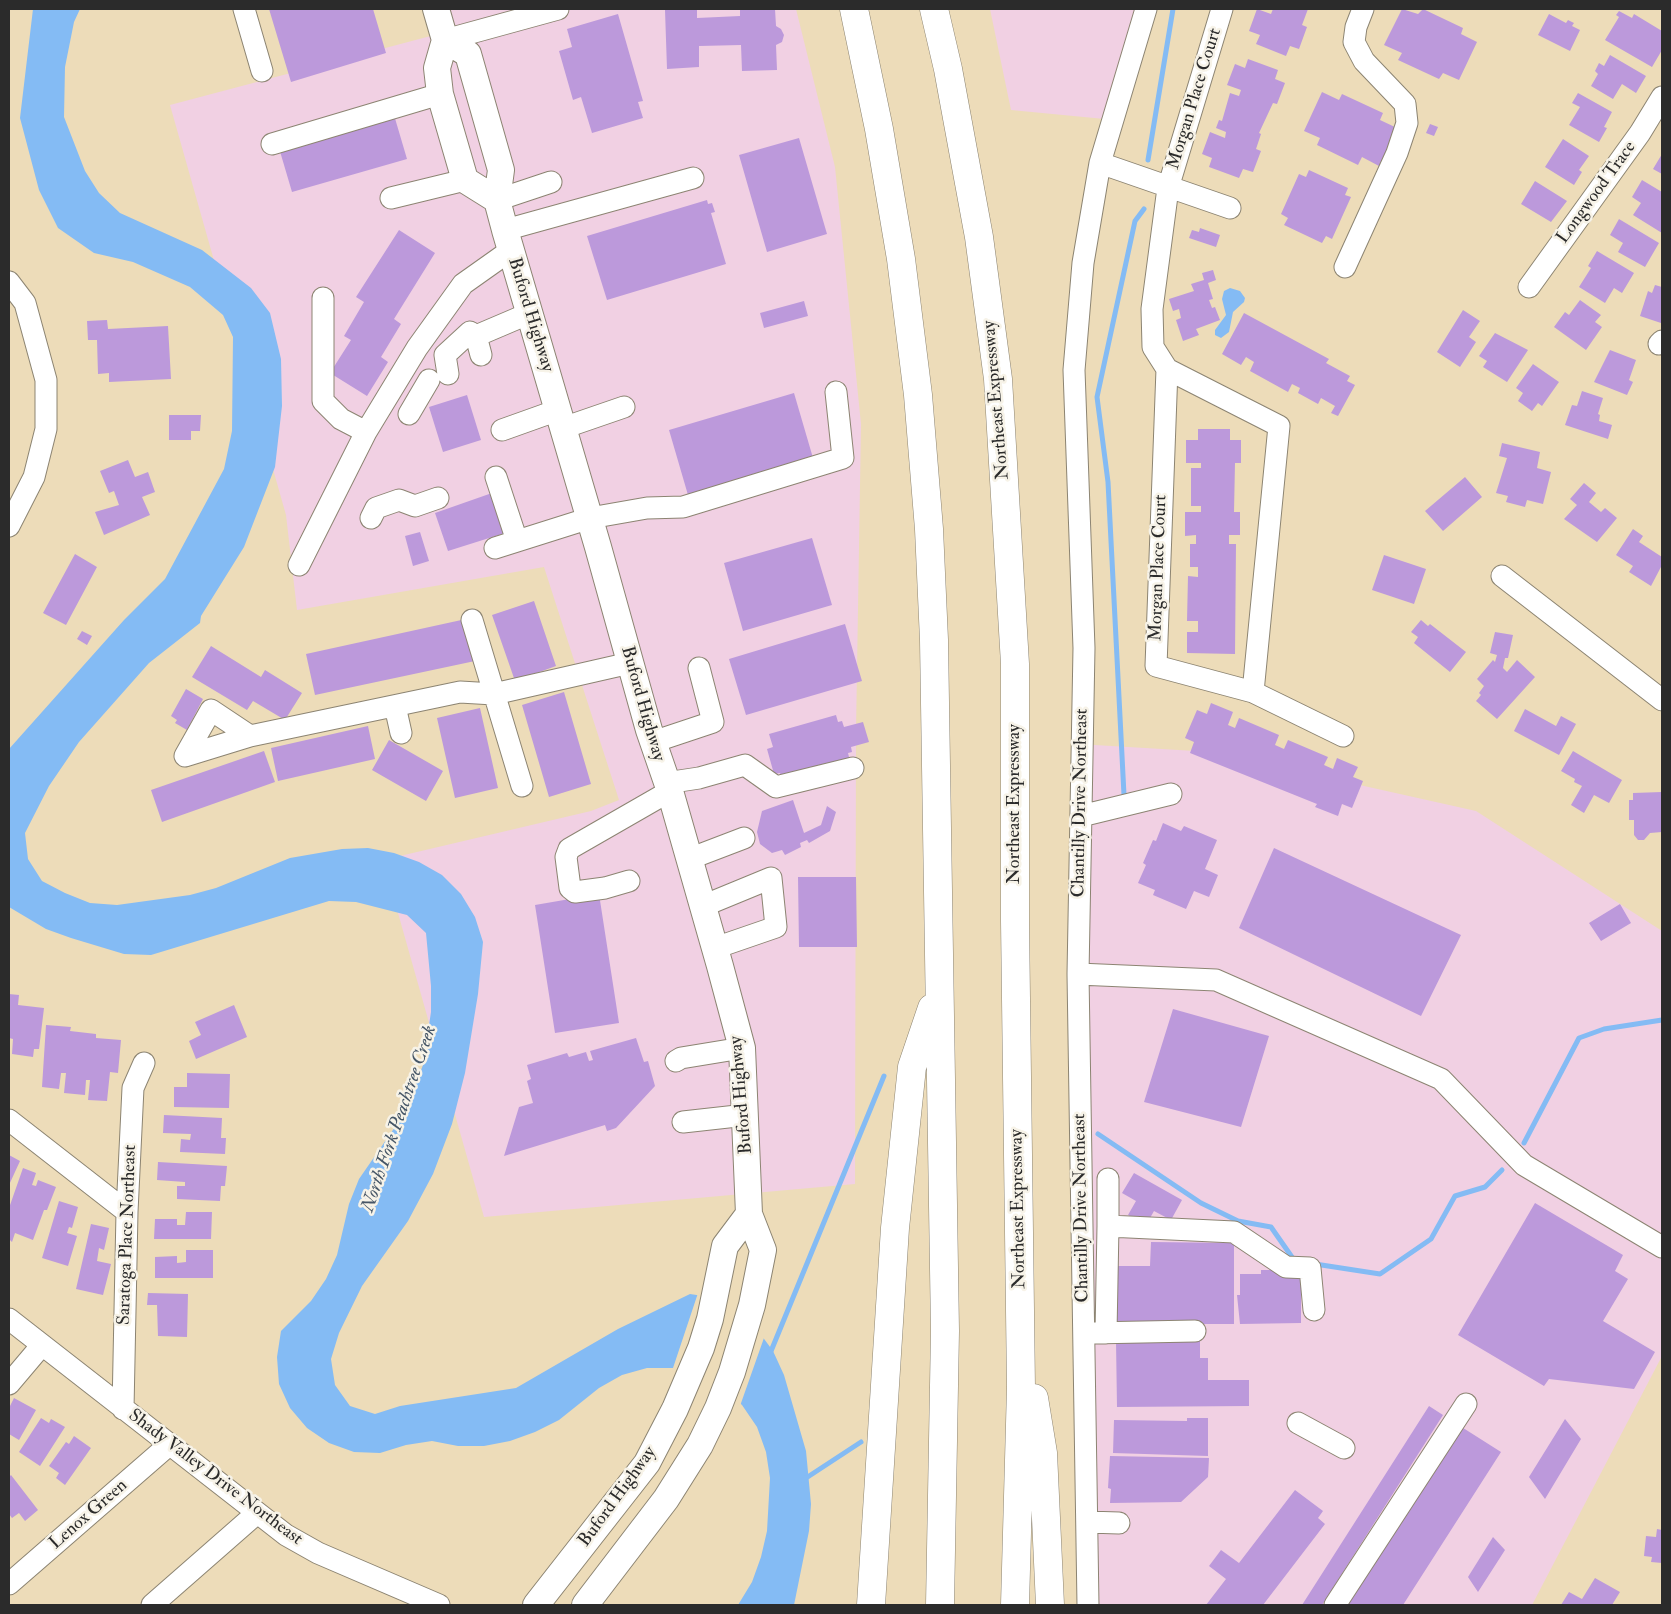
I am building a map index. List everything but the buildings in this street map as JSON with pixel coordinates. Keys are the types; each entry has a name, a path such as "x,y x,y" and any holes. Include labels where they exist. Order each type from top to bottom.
{"highway":[{"path":"854,9 879,129 899,250 918,395 929,529 934,640 938,990 945,1331 940,1605"},
{"name":"Northeast Expressway","path":"934,9 948,69 979,237 998,379 1015,664 1014,921 1020,1316 1020,1459 1015,1605"},
{"path":"872,1605 895,1228 912,1067 938,990"},
{"path":"1020,1316 1043,1453 1050,1605"}],"main road":[{"path":"436,9 444,40 436,68 440,94 465,180 497,200"},
{"name":"Buford Highway","path":"444,40 468,54 501,170 497,200 508,240 590,518 653,742 716,948 742,1048 749,1214 763,1250 743,1338 718,1408 679,1480 584,1605"},
{"name":"Buford Highway","path":"536,1605 647,1463 675,1409 701,1348 710,1319 725,1246 749,1214"}],"street":[{"path":"244,9 262,71"},
{"path":"444,40 558,9"},
{"name":"Chantilly Drive Northeast","path":"1088,1605 1078,974 1084,648 1074,370 1083,263 1100,163 1146,9"},
{"name":"Morgan Place Court","path":"1222,9 1168,188 1152,309 1153,347 1167,369 1156,666 1253,692 1343,736"},
{"path":"1345,267 1397,153 1406,123 1405,104 1364,61 1354,42 1356,27 1363,9"},
{"path":"272,144 440,94"},
{"name":"Longwood Trace","path":"1529,287 1640,133 1662,96"},
{"name":"Morgan Place Court","path":"1100,163 1230,208"},
{"path":"299,565 366,432 417,348 463,284 508,240 692,178"},
{"path":"391,198 465,180"},
{"path":"497,200 551,182"},
{"path":"9,282 25,303 46,380 46,430 34,477 9,526"},
{"path":"323,298 323,402 341,419 366,432"},
{"path":"408,414 438,377 445,355 470,332 479,346 530,313"},
{"path":"1167,369 1279,426 1253,692"},
{"path":"495,548 590,518 647,508 683,507 843,458 836,392"},
{"path":"502,430 624,407"},
{"path":"496,477 517,541"},
{"path":"371,518 376,508 399,500 415,506 438,498"},
{"path":"1502,576 1662,700"},
{"path":"472,620 522,786"},
{"path":"250,736 460,692 494,694 630,663"},
{"path":"653,742 713,722 699,668"},
{"path":"395,706 401,733"},
{"path":"629,881 605,888 575,892 570,888 566,857 569,849 668,787 699,778 745,765 776,787 853,768"},
{"path":"1080,816 1171,794"},
{"path":"689,860 744,838"},
{"path":"703,906 771,878 776,927 716,948"},
{"path":"1078,974 1216,980 1441,1079 1524,1165 1662,1247"},
{"path":"676,1061 681,1058 742,1048"},
{"name":"Saratoga Place Northeast","path":"123,1409 127,1212 133,1088 144,1063"},
{"path":"682,1122 746,1115"},
{"path":"9,1120 127,1212"},
{"path":"1106,1333 1108,1179"},
{"path":"1082,1208 1108,1217 1234,1232 1286,1267 1310,1268 1314,1310"},
{"path":"1082,1252 1107,1251"},
{"name":"Shady Valley Drive Northeast","path":"9,1319 286,1535 318,1554 439,1605"},
{"path":"1084,1333 1195,1331"},
{"path":"9,1384 42,1345"},
{"path":"1335,1605 1466,1404"},
{"path":"1298,1422 1344,1448"},
{"name":"Lenox Green","path":"9,1584 170,1444"},
{"path":"154,1605 257,1513"},
{"path":"1087,1522 1119,1524"}],"shaded area":[{"path":"435,9 796,9 835,167 861,424 856,731 855,1184 484,1217 383,860 591,811 619,800 544,567 297,610 286,515 170,105 442,33"},
{"path":"990,9 1149,9 1115,120 1011,110"},
{"path":"1078,744 1212,752 1476,811 1662,931 1662,1356 1532,1605 1077,1605 1089,1105"}],"water":[{"path":"33,9 80,9 74,22 65,67 64,117 85,171 99,193 120,213 202,250 251,288 270,313 281,359 282,406 275,467 244,547 201,616 200,623 149,663 79,742 49,786 25,833 28,859 42,881 65,893 90,903 117,905 190,895 216,888 290,858 342,849 368,848 394,853 419,862 442,875 461,894 475,917 483,942 478,994 465,1073 452,1124 433,1174 408,1221 362,1286 339,1333 331,1359 335,1385 350,1406 375,1414 400,1406 516,1388 618,1329 690,1294 716,1298 756,1328 773,1351 784,1375 806,1451 811,1504 809,1531 794,1605 738,1605 752,1582 761,1557 767,1531 770,1478 766,1452 757,1427 742,1405 723,1387 699,1374 674,1368 647,1368 622,1375 599,1388 559,1420 535,1432 510,1441 484,1446 458,1446 432,1441 406,1445 380,1453 354,1452 329,1443 307,1428 290,1408 279,1384 277,1357 281,1331 311,1301 326,1279 337,1255 349,1204 359,1179 404,1114 423,1065 431,1012 431,986 426,933 407,915 356,902 329,901 151,955 124,954 71,938 46,929 9,907 9,749 124,620 165,579 224,469 232,431 233,337 223,315 190,287 133,262 94,253 58,228 39,190 20,118"},
{"path":"1230,288 1240,291 1245,298 1244,302 1233,312 1229,332 1221,338 1215,335 1215,330 1226,315 1222,299 1224,291"}],"pier":[{"path":"698,1293 717,1295 740,1309 765,1335 740,1406 721,1389 699,1377 672,1371"}],"waterway":[{"path":"1148,160 1173,9"},
{"path":"1124,795 1108,482 1097,397 1135,221 1144,209"},
{"path":"1524,1143 1579,1038 1604,1029 1662,1020"},
{"path":"769,1356 884,1076"},
{"path":"1098,1134 1201,1203 1238,1221 1271,1227 1294,1260"},
{"path":"1315,1264 1380,1274 1431,1239 1455,1196 1485,1187 1502,1170"},
{"path":"803,1480 861,1442"}],"water label":[{"name":"North Fork Peachtree Creek","path":"400,1119"}]}
